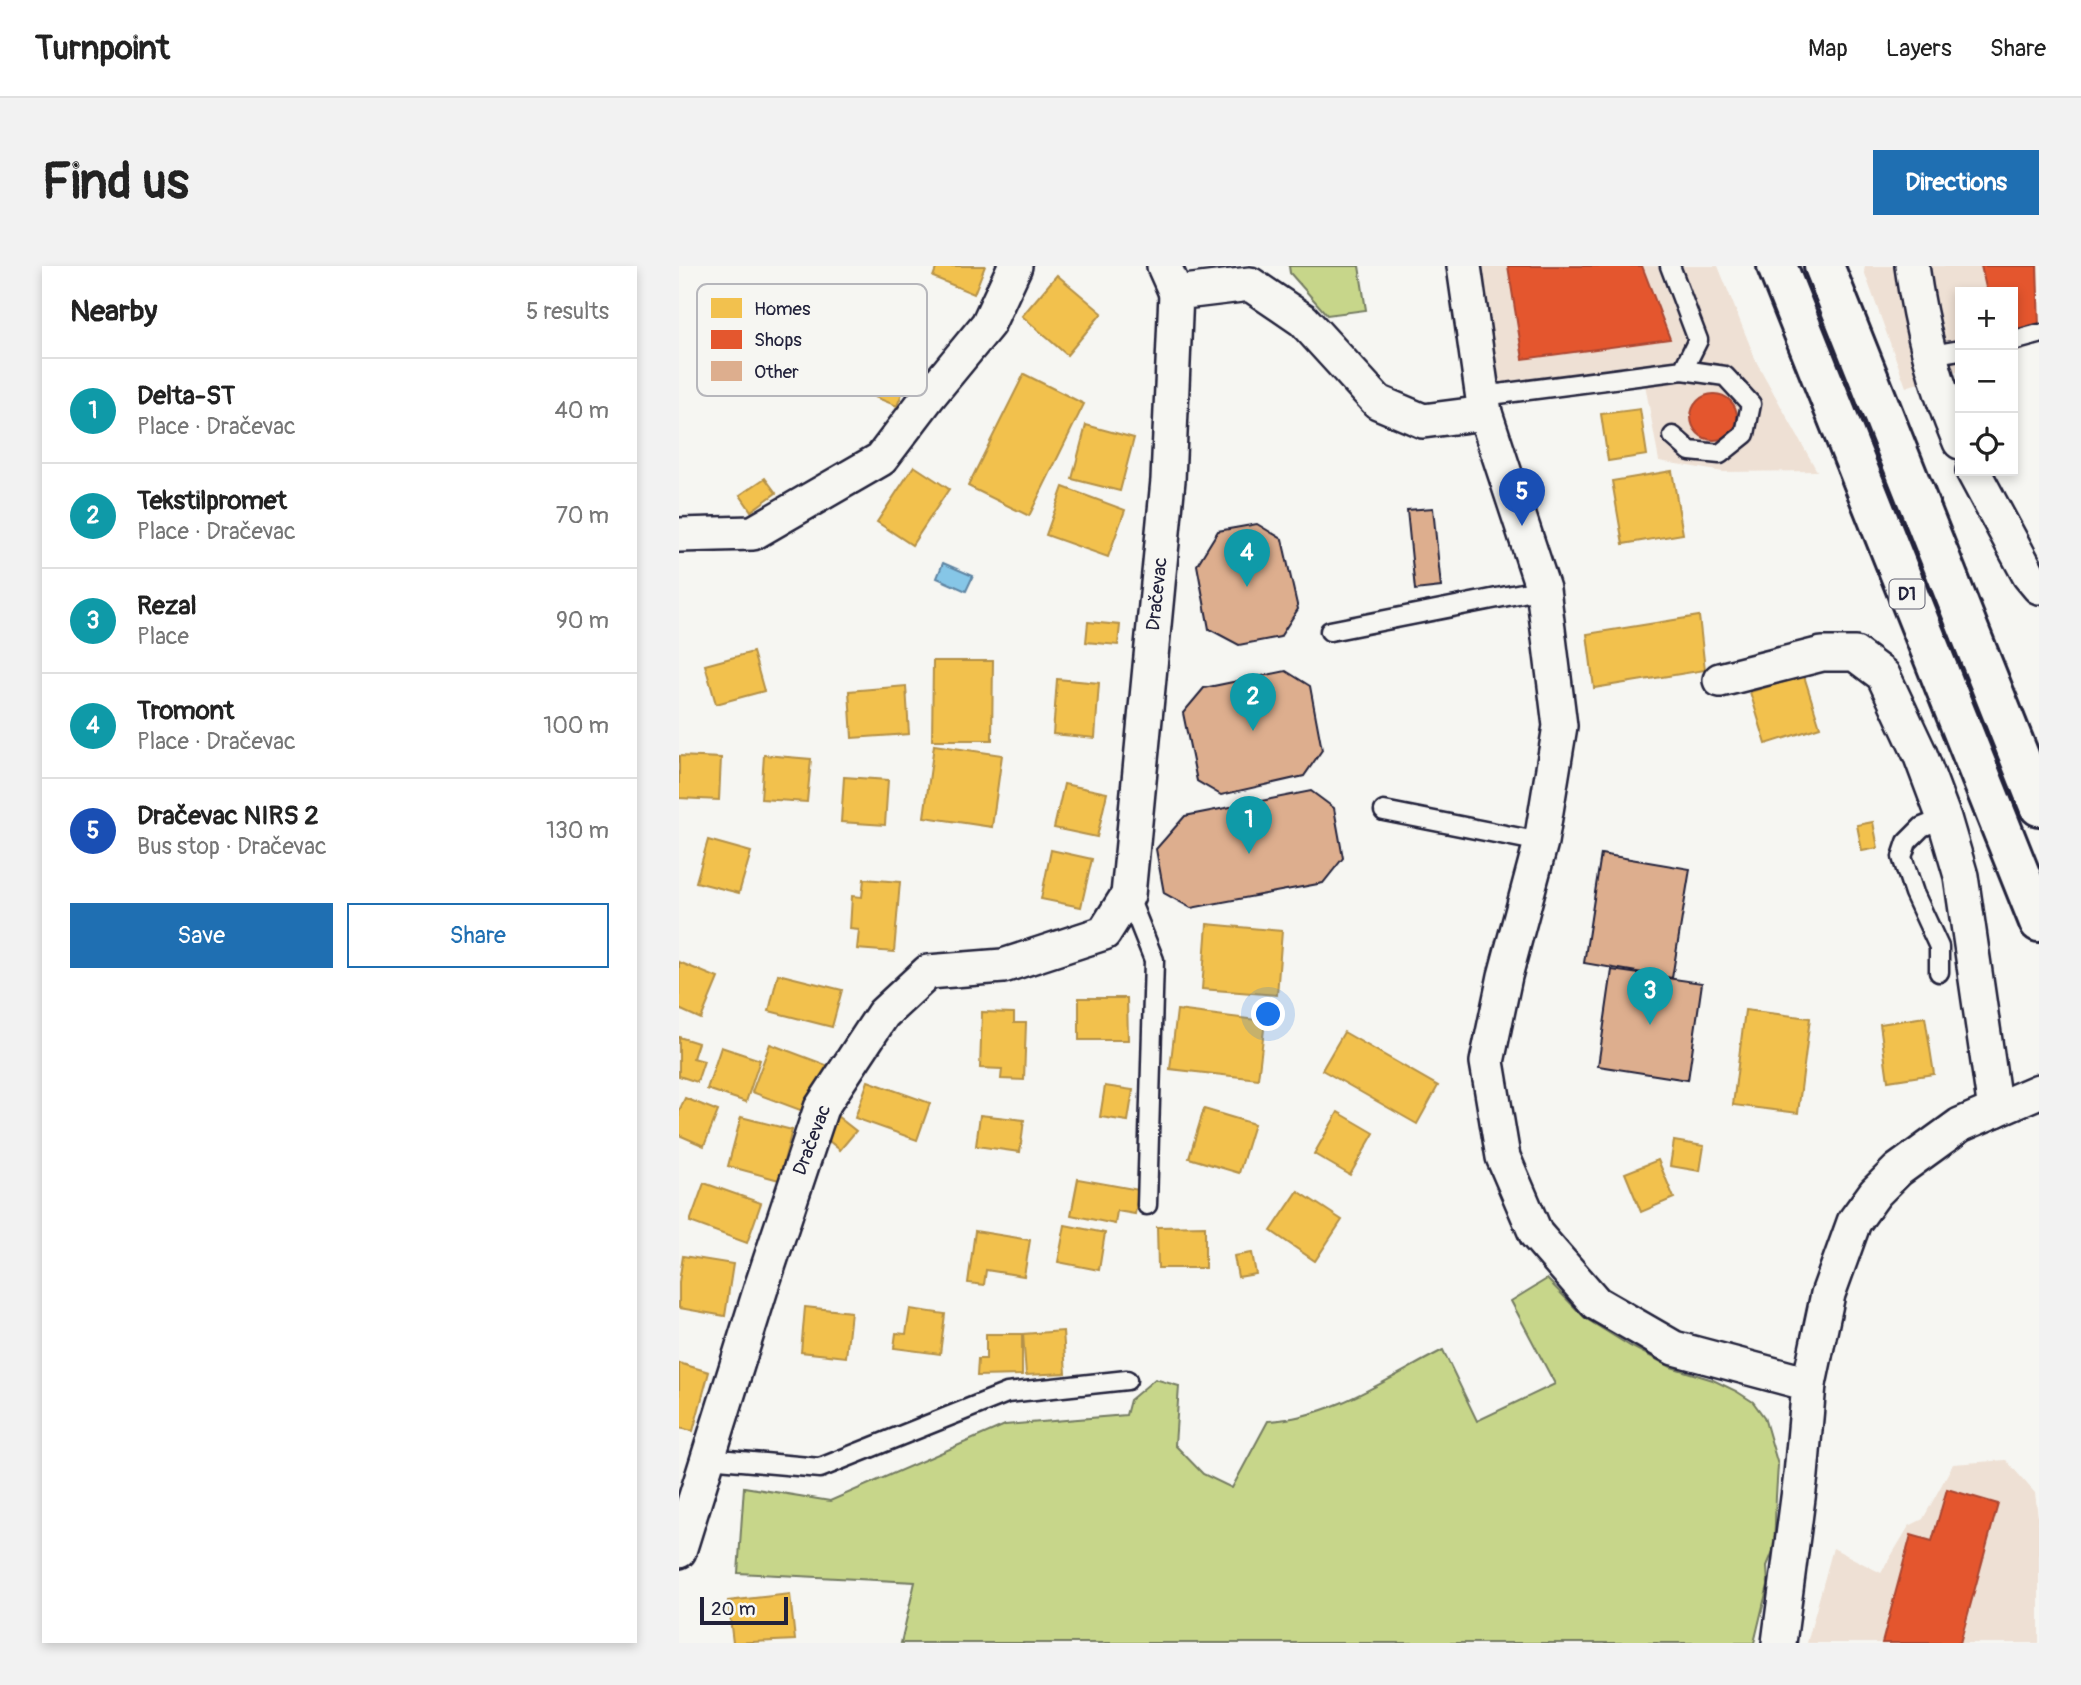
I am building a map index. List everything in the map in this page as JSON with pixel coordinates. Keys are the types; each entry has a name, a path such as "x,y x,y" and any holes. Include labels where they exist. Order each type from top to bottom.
{"highway":[{"name":"D1","path":"1777,266 2039,922"},
{"name":"D1","path":"1824,266 2039,806"}],"street":[{"path":"679,535 753,533 881,459 988,324 1015,266"},
{"path":"1464,266 1484,404 1543,589 1560,726 1541,842 1504,976 1487,1062 1503,1157 1536,1234 1596,1303 1674,1348 1809,1384"},
{"path":"1912,266 1917,302 1945,352 1948,413 1955,430"},
{"name":"Dračevac","path":"679,1551 821,1108 883,1014 928,972 1003,967 1104,933 1128,895 1168,480 1170,280 1250,284 1303,320 1378,402 1423,421 1484,404"},
{"path":"1976,476 2029,575 2039,587"},
{"path":"1720,680 1822,654 1855,654 1883,675 1920,754 1944,818 1961,876 1995,1110"},
{"path":"1779,1643 1801,1475 1809,1384 1828,1294 1854,1222 1875,1193 1898,1170 1960,1125 2039,1091"}],"lane":[{"path":"1670,266 1698,340 1683,370"},
{"path":"2018,340 2039,334"},
{"path":"1484,404 1683,370 1725,376 1751,404 1745,434 1720,454 1690,452 1673,436"},
{"path":"1329,631 1543,589"},
{"path":"1384,811 1541,842"},
{"path":"1939,972 1938,947 1902,857 1907,842 1922,827 1944,818"},
{"name":"Dračevac","path":"1128,895 1154,960 1147,1205"},
{"path":"707,1458 820,1468 1007,1393 1127,1380"}],"shaded area":[{"path":"1482,266 1718,266 1757,363 1817,471 1723,472 1659,461 1642,368 1498,385"},
{"path":"1865,266 2039,266 2039,345 2018,352 2018,287 1955,287 1955,372 1906,387 1864,271"},
{"path":"2006,1460 2035,1493 2039,1525 2039,1643 1807,1643 1833,1548 1881,1573 1909,1526 1923,1519 1953,1464"}],"green space":[{"path":"1289,266 1359,266 1366,310 1327,315 1290,273"},
{"path":"1547,1279 1585,1318 1671,1367 1713,1380 1736,1391 1753,1402 1764,1417 1778,1465 1774,1549 1767,1566 1768,1585 1754,1643 901,1643 915,1582 738,1573 744,1487 830,1501 1005,1425 1126,1415 1130,1400 1155,1379 1179,1386 1175,1445 1203,1474 1232,1488 1268,1421 1314,1413 1337,1405 1443,1350 1477,1421 1555,1384 1511,1301"}],"water":[{"path":"943,563 973,576 966,591 937,578"}],"building: Homes":[{"path":"937,266 985,266 974,294 933,277"},
{"path":"1057,275 1102,313 1067,355 1022,316"},
{"path":"1024,374 1084,404 1029,516 968,486"},
{"path":"872,396 901,396 897,406"},
{"path":"1640,409 1647,455 1608,461 1601,414"},
{"path":"1086,425 1134,438 1120,491 1072,479"},
{"path":"914,466 949,489 912,545 877,522"},
{"path":"1672,471 1683,534 1623,544 1612,481"},
{"path":"765,478 776,493 751,511 740,495"},
{"path":"1063,487 1125,510 1108,557 1046,535"},
{"path":"1699,616 1705,670 1594,688 1587,634"},
{"path":"1088,622 1120,625 1118,645 1086,642"},
{"path":"753,652 764,691 716,704 705,665"},
{"path":"933,661 993,661 992,740 932,740"},
{"path":"1804,676 1820,727 1766,744 1750,692"},
{"path":"1057,679 1099,683 1095,738 1053,734"},
{"path":"906,686 909,734 852,738 849,691"},
{"path":"934,745 1002,755 992,827 924,817"},
{"path":"764,755 811,759 807,802 761,799"},
{"path":"679,756 721,758 719,800 679,798"},
{"path":"844,777 888,780 885,825 841,822"},
{"path":"1064,784 1107,793 1097,837 1054,828"},
{"path":"1873,822 1878,848 1862,851 1857,825"},
{"path":"708,840 751,852 739,893 696,882"},
{"path":"1051,850 1092,859 1081,907 1041,899"},
{"path":"864,879 900,882 894,952 857,949 859,930 850,929 852,896 862,897"},
{"path":"1207,924 1282,931 1277,995 1202,989"},
{"path":"679,962 718,978 701,1019 679,1009"},
{"path":"778,974 842,990 832,1027 769,1011"},
{"path":"1079,998 1127,998 1128,1040 1079,1040"},
{"path":"1177,1010 1265,1021 1258,1079 1170,1069"},
{"path":"1745,1010 1810,1018 1798,1113 1733,1105"},
{"path":"982,1012 1014,1013 1014,1023 1026,1023 1024,1080 1001,1079 1002,1069 980,1068"},
{"path":"1925,1017 1934,1074 1888,1081 1880,1024"},
{"path":"1344,1032 1438,1086 1417,1124 1322,1070"},
{"path":"679,1037 698,1043 693,1058 704,1061 697,1082 679,1076"},
{"path":"770,1044 829,1066 811,1114 752,1092"},
{"path":"721,1047 760,1060 746,1102 707,1089"},
{"path":"868,1081 930,1103 917,1140 855,1118"},
{"path":"1105,1086 1133,1090 1128,1121 1100,1117"},
{"path":"685,1098 718,1111 704,1146 679,1135 679,1111"},
{"path":"1204,1109 1254,1124 1239,1173 1189,1158"},
{"path":"1338,1112 1374,1133 1350,1175 1314,1154"},
{"path":"980,1115 1024,1120 1020,1152 976,1146"},
{"path":"837,1116 856,1131 840,1150 822,1135"},
{"path":"741,1117 792,1130 779,1180 728,1166"},
{"path":"1674,1141 1704,1146 1700,1171 1670,1166"},
{"path":"1658,1160 1674,1198 1641,1212 1625,1173"},
{"path":"1078,1179 1139,1190 1135,1214 1117,1211 1115,1224 1071,1215"},
{"path":"704,1183 761,1203 747,1243 690,1222"},
{"path":"1298,1191 1342,1220 1315,1261 1271,1231"},
{"path":"1065,1225 1105,1233 1099,1270 1058,1262"},
{"path":"1205,1226 1205,1268 1158,1268 1157,1227"},
{"path":"975,1231 1030,1240 1024,1276 986,1270 984,1285 968,1283"},
{"path":"1252,1253 1256,1274 1238,1277 1234,1256"},
{"path":"683,1256 733,1264 725,1316 679,1308"},
{"path":"805,1307 851,1312 846,1357 801,1352"},
{"path":"910,1309 945,1314 940,1354 894,1348 896,1333 906,1334"},
{"path":"1063,1331 1066,1373 1026,1375 1023,1334"},
{"path":"986,1334 1022,1334 1022,1375 977,1376 978,1359 986,1359"},
{"path":"679,1363 709,1372 693,1431 679,1428"},
{"path":"790,1594 795,1640 733,1643 728,1601"}],"building: Shops":[{"path":"1508,266 1642,266 1670,339 1523,359"},
{"path":"1981,266 2037,266 2039,327 2018,331 2018,287 1986,287"},
{"path":"1714,394 1731,400 1737,417 1731,434 1714,440 1697,434 1691,417 1697,400"},
{"path":"1947,1489 1998,1504 1960,1643 1882,1643 1911,1535 1932,1541"}],"building: Other":[{"path":"1433,508 1441,587 1415,590 1407,510"},
{"path":"1257,524 1282,539 1298,609 1280,637 1239,645 1209,629 1197,565 1218,531"},
{"path":"1286,671 1310,686 1322,750 1304,776 1221,795 1197,781 1183,713 1204,688"},
{"path":"1311,791 1334,808 1343,858 1323,883 1191,908 1164,893 1156,849 1185,816"},
{"path":"1601,854 1690,869 1672,978 1584,963"},
{"path":"1612,970 1702,983 1688,1080 1598,1066"}],"place":[{"name":"Dračevac NIRS 2","path":"1522,526"},
{"name":"Tromont","path":"1247,587"},
{"name":"Tekstilpromet","path":"1253,731"},
{"name":"Delta-ST","path":"1249,854"},
{"name":"Rezal","path":"1650,1025"}]}
